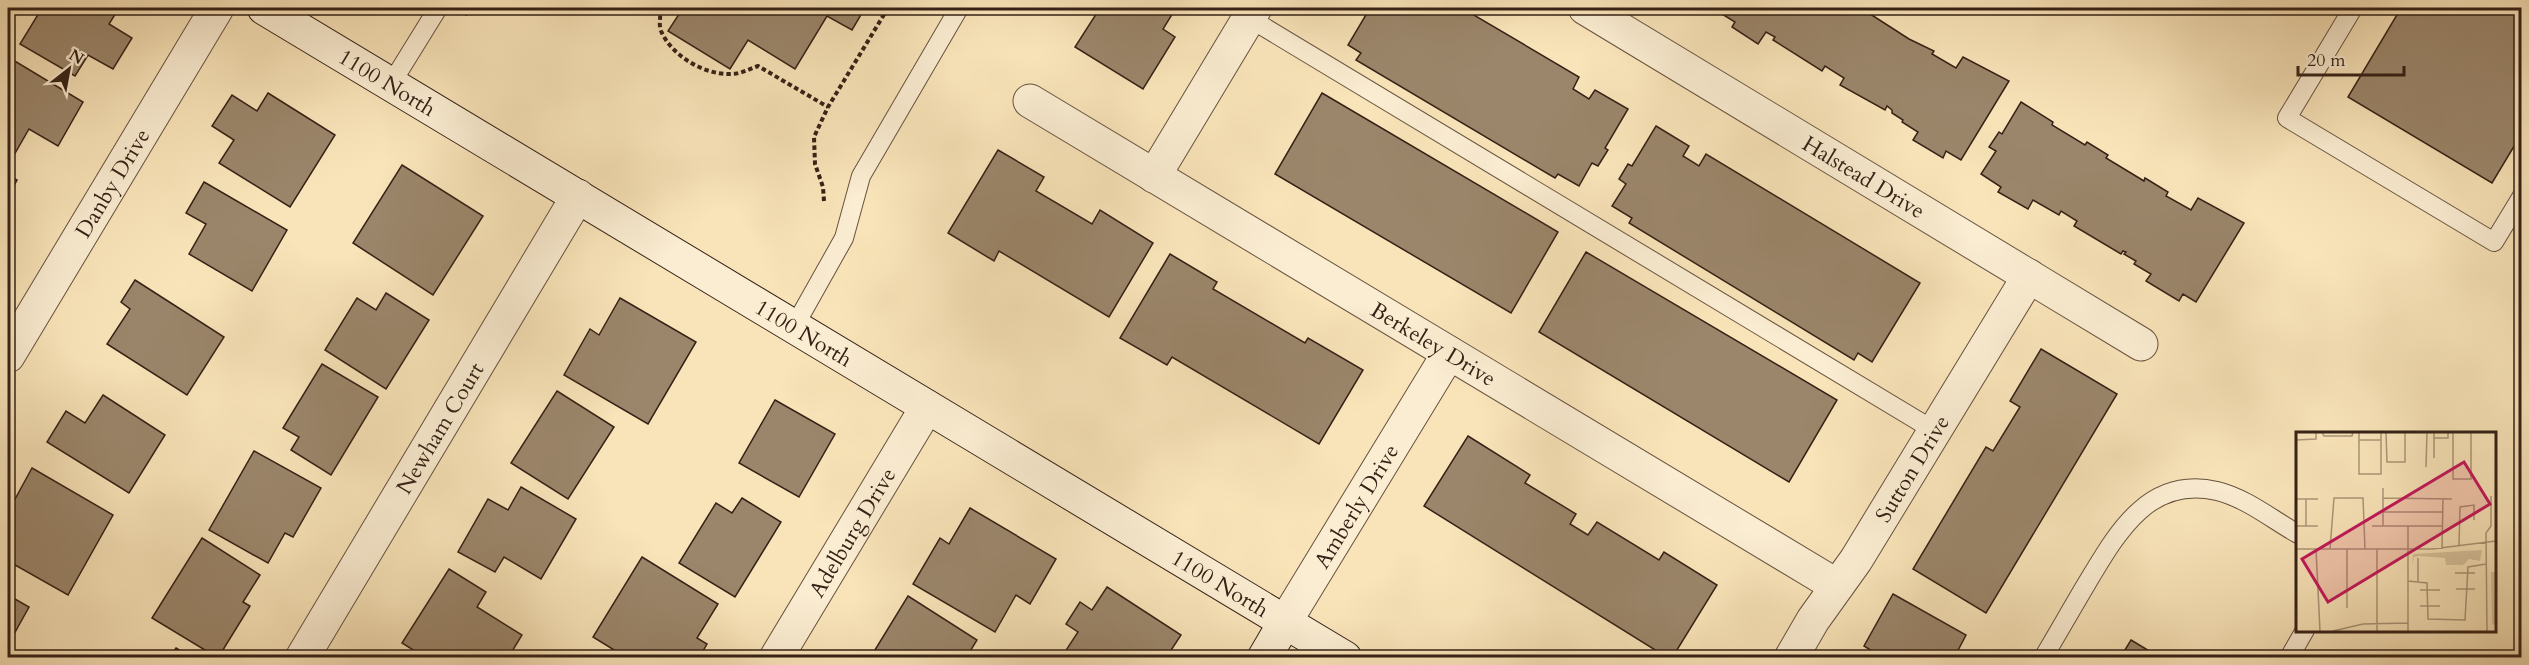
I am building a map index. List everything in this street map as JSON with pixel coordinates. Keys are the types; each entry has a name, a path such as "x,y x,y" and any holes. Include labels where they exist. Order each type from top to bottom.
{"street":[{"name":"Danby Drive","path":"8,356 217,8"},
{"name":"1100 North","path":"264,8 1345,657"},
{"name":"Halstead Drive","path":"1586,8 2141,344"},
{"path":"1154,176 1252,13"},
{"name":"Berkeley Drive","path":"1030,101 1837,586"},
{"name":"Newham Court","path":"302,657 578,196"},
{"name":"Sutton Drive","path":"1791,657 1856,560 2029,276"},
{"name":"Amberly Drive","path":"1264,657 1449,353"},
{"name":"Adelburg Drive","path":"776,657 927,407"}],"lane":[{"path":"392,84 438,8"},
{"path":"794,327 844,238 861,176 959,8"},
{"path":"2353,8 2287,118 2494,242 2522,196"},
{"path":"1252,13 1935,431"},
{"path":"2043,657 2110,543 2144,506 2167,493 2192,488 2219,491 2244,502 2296,533"},
{"path":"2289,657 2304,632"}],"path":[{"path":"659,8 662,31 672,47 697,66 708,71 732,74 758,66 828,107"},
{"path":"824,207 823,187 813,150 814,137 828,107 888,8"}],"building":[{"path":"42,8 119,8 109,24 132,38 113,69 88,55 75,76 20,44"},
{"path":"683,8 865,8 852,30 827,16 795,69 748,40 730,69 668,31"},
{"path":"1100,8 1176,8 1163,29 1175,37 1143,89 1075,47"},
{"path":"1370,8 1462,8 1579,77 1573,89 1589,99 1595,90 1628,109 1605,148 1608,150 1598,166 1592,163 1579,186 1558,174 1555,178 1356,60 1361,53 1348,45"},
{"path":"1715,8 1861,8 1909,39 1934,51 1932,54 1956,68 1963,57 2009,81 1961,160 1946,151 1943,158 1913,140 1918,132 1902,122 1903,120 1892,113 1887,106 1885,110 1840,85 1844,78 1825,66 1822,71 1773,40 1775,37 1766,32 1758,44 1732,27 1735,22"},
{"path":"2401,8 2522,8 2522,133 2492,183 2348,97"},
{"path":"8,57 83,102 58,146 29,129 10,162 8,160"},
{"path":"268,93 335,135 290,207 219,163 234,140 212,126 232,95 257,111"},
{"path":"1322,93 1558,232 1511,313 1275,174"},
{"path":"2021,102 2053,122 2052,125 2085,145 2087,142 2108,155 2106,158 2144,181 2145,178 2168,192 2166,196 2191,210 2198,198 2244,223 2196,302 2183,294 2179,301 2146,281 2151,274 2134,264 2136,261 2124,254 2126,252 2123,251 2121,254 2074,226 2077,221 2061,211 2059,215 2033,200 2028,209 1998,192 2001,187 1981,174 1996,151 1989,147 1999,132 2002,134"},
{"path":"1656,126 1689,146 1683,156 1699,166 1706,154 1920,283 1872,362 1858,353 1854,360 1629,223 1632,218 1612,206 1626,184 1619,179 1628,164 1632,166"},
{"path":"998,150 1044,177 1036,191 1092,224 1100,210 1153,243 1109,317 999,251 994,261 948,233"},
{"path":"402,165 483,216 433,295 353,243"},
{"path":"8,175 17,180 8,197"},
{"path":"204,182 287,230 252,291 189,254 206,224 186,213"},
{"path":"1586,252 1837,400 1789,482 1539,332"},
{"path":"1170,254 1217,282 1213,289 1305,343 1308,338 1363,370 1319,444 1172,357 1167,365 1120,338"},
{"path":"135,280 224,337 187,395 107,344 130,309 121,302"},
{"path":"386,293 429,320 386,389 325,350 357,298 376,310"},
{"path":"620,298 696,342 648,424 564,375 590,329 599,335"},
{"path":"2041,349 2117,394 1986,613 1913,569 1986,447 1993,451 2020,407 2010,401"},
{"path":"322,364 378,397 331,475 291,450 299,437 283,428"},
{"path":"557,391 614,427 568,499 511,463"},
{"path":"103,395 165,435 129,493 47,442 66,411 85,423"},
{"path":"775,400 835,434 799,497 739,463"},
{"path":"1468,436 1530,475 1525,483 1576,514 1570,524 1588,535 1597,522 1659,560 1664,552 1717,585 1672,658 1668,658 1424,506"},
{"path":"254,451 321,488 293,537 285,533 268,563 209,530"},
{"path":"32,468 113,515 68,595 8,561 8,512"},
{"path":"521,487 576,519 541,579 504,557 495,572 458,552 488,499 508,510"},
{"path":"742,498 781,522 735,597 679,563 716,503 732,513"},
{"path":"970,508 1056,559 1030,604 1016,595 995,632 913,584 940,538 949,544"},
{"path":"202,538 260,575 243,602 250,606 218,658 152,618"},
{"path":"642,557 718,604 697,638 707,644 699,658 627,658 593,637"},
{"path":"449,569 486,592 477,607 522,635 508,658 426,658 402,643"},
{"path":"1107,587 1181,635 1166,658 1061,658 1078,632 1066,624 1080,602 1092,610"},
{"path":"1893,594 1966,635 1954,658 1868,658 1872,651 1864,646"},
{"path":"8,595 29,607 8,645"},
{"path":"908,596 977,640 966,658 870,658"},
{"path":"2131,640 2161,658 2120,658"},
{"path":"176,648 192,658 170,658"}]}
